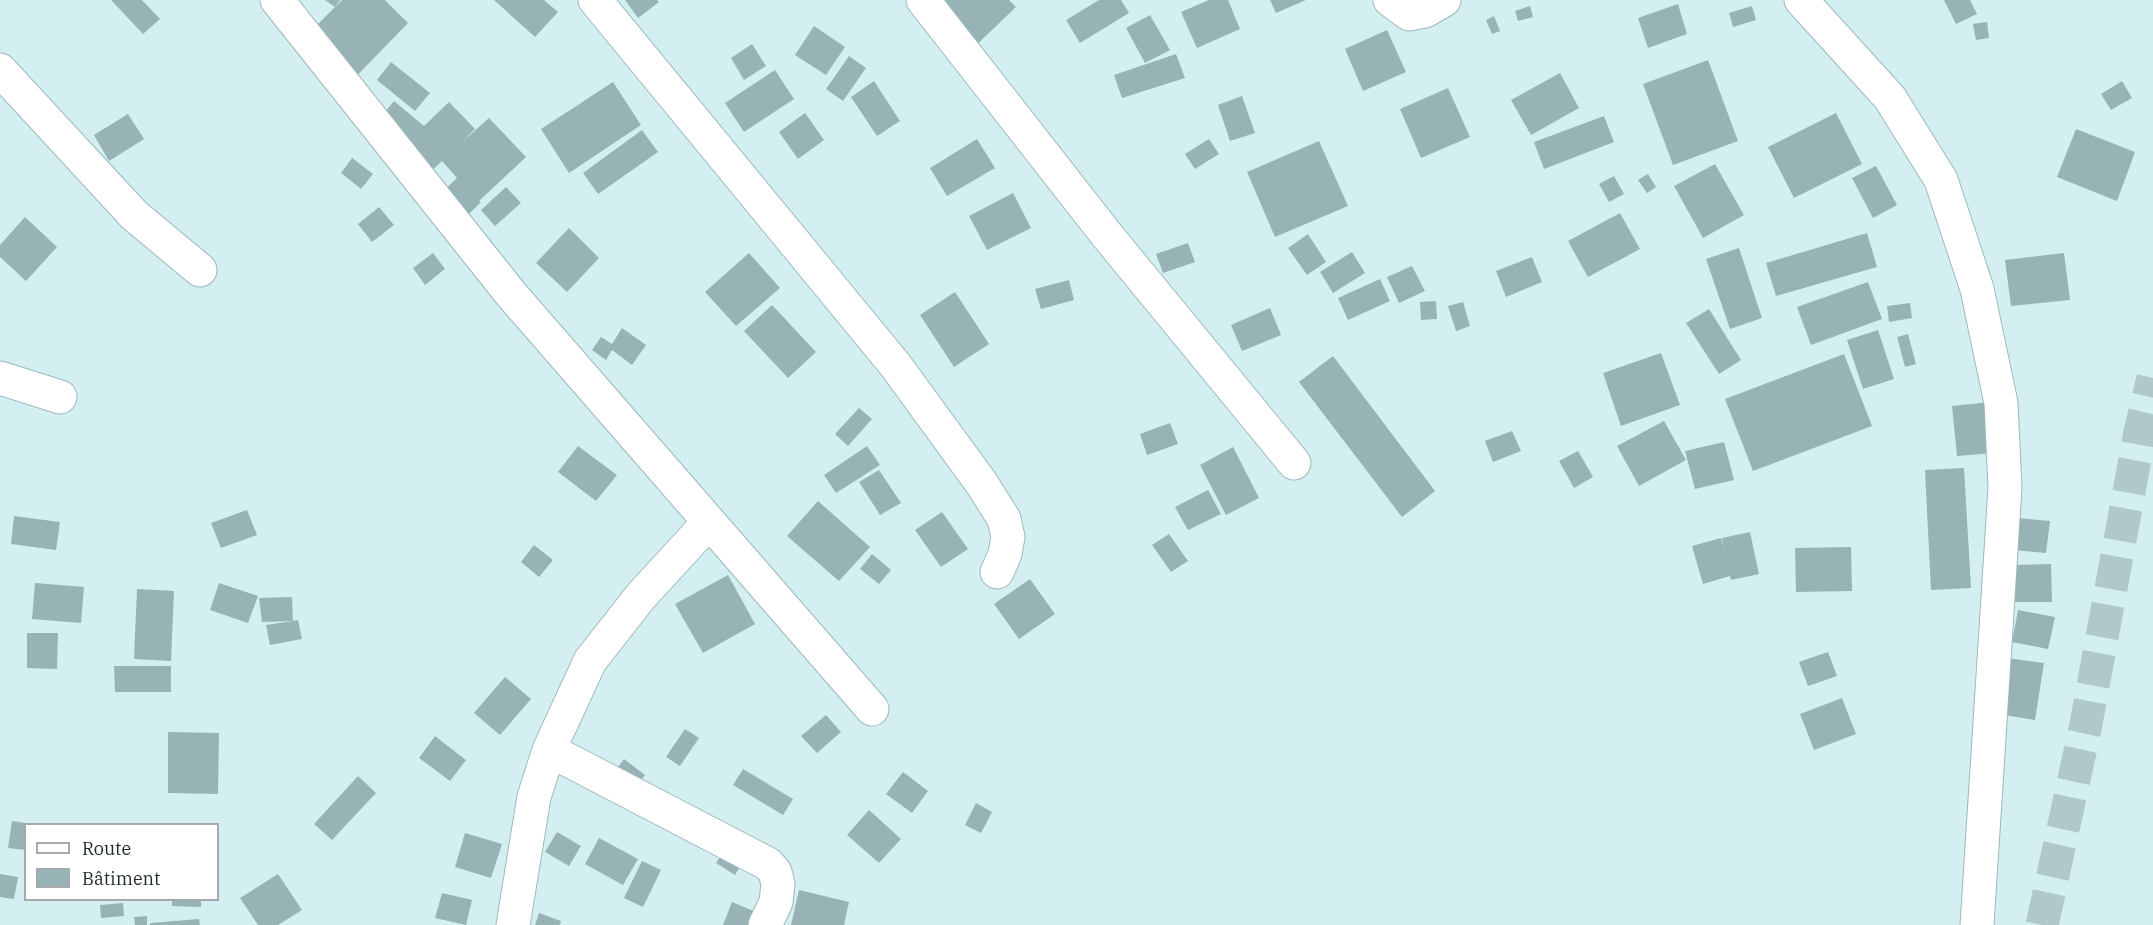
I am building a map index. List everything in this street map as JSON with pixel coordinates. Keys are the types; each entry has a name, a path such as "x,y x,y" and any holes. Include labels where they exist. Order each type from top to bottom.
{"street":[{"path":"277,0 511,294 872,709"},
{"path":"595,0 896,366 982,484 1004,519 1008,537 1005,554 997,572"},
{"path":"923,0 1106,234 1294,463"},
{"path":"1390,0 1409,14 1425,11 1444,0"},
{"path":"1801,0 1890,98 1941,180 1977,290 2001,403 2005,488 1977,925"},
{"path":"2,77 134,215 200,270"},
{"path":"0,378 60,397"},
{"path":"513,925 534,797 549,750 590,661 641,596 709,522"},
{"path":"549,750 768,864 775,872 778,884 776,902 765,925"}],"building":[{"path":"111,0 142,0 160,19 143,34"},
{"path":"325,0 340,0 335,7"},
{"path":"342,0 385,0 408,23 343,90 297,45"},
{"path":"494,0 544,0 558,12 535,37"},
{"path":"625,0 657,0 659,2 638,18"},
{"path":"911,0 1009,0 1016,7 965,56"},
{"path":"1099,0 1121,0 1129,13 1080,43 1066,20"},
{"path":"1209,0 1228,0 1240,29 1197,48 1181,12"},
{"path":"1270,0 1306,0 1276,13"},
{"path":"1944,0 1970,0 1977,14 1956,24"},
{"path":"1678,4 1687,34 1648,48 1638,18"},
{"path":"1530,6 1533,17 1518,21 1515,11"},
{"path":"1752,6 1756,20 1733,27 1729,13"},
{"path":"1150,15 1170,50 1145,63 1126,28"},
{"path":"1494,16 1500,31 1492,34 1486,20"},
{"path":"1987,22 1989,38 1976,40 1973,24"},
{"path":"814,26 845,47 826,75 795,55"},
{"path":"1387,30 1406,72 1363,91 1345,49"},
{"path":"752,44 766,66 744,80 731,58"},
{"path":"1176,54 1185,78 1122,98 1114,75"},
{"path":"849,56 866,68 843,101 826,89"},
{"path":"1708,60 1738,141 1673,165 1643,84"},
{"path":"391,62 430,93 415,111 377,80"},
{"path":"775,70 794,99 744,132 725,103"},
{"path":"1560,73 1579,108 1531,135 1511,100"},
{"path":"874,81 900,121 877,136 851,97"},
{"path":"2122,81 2132,98 2111,110 2101,94"},
{"path":"613,82 641,125 569,173 541,129"},
{"path":"1448,88 1470,137 1421,158 1400,109"},
{"path":"1242,96 1255,133 1230,141 1218,105"},
{"path":"394,101 424,126 449,102 475,129 461,143 489,118 526,157 479,201 481,202 457,226 433,201 457,178 442,161 418,184 381,117"},
{"path":"805,113 824,140 798,159 779,132"},
{"path":"1836,113 1862,164 1794,198 1768,147"},
{"path":"128,114 144,139 109,161 94,135"},
{"path":"1604,116 1614,142 1544,169 1534,142"},
{"path":"2076,129 2135,152 2117,201 2057,177"},
{"path":"642,130 658,152 598,194 583,173"},
{"path":"977,139 995,168 947,196 930,168"},
{"path":"1209,139 1219,154 1195,169 1185,154"},
{"path":"1319,141 1348,206 1275,237 1247,172"},
{"path":"352,158 373,174 361,189 341,173"},
{"path":"1715,164 1744,215 1703,238 1674,186"},
{"path":"1876,166 1897,205 1873,218 1852,178"},
{"path":"1648,174 1656,187 1647,193 1638,180"},
{"path":"1614,176 1624,194 1609,202 1599,184"},
{"path":"506,187 521,203 495,226 481,210"},
{"path":"1013,193 1031,228 987,250 969,216"},
{"path":"379,207 394,225 372,242 358,224"},
{"path":"1620,213 1640,249 1588,277 1568,241"},
{"path":"25,217 57,247 26,281 0,257 0,245"},
{"path":"569,228 599,258 567,292 536,263"},
{"path":"1867,233 1877,267 1776,296 1766,263"},
{"path":"1308,234 1326,262 1307,275 1288,248"},
{"path":"1188,243 1195,262 1163,273 1156,254"},
{"path":"1739,248 1762,318 1730,329 1706,259"},
{"path":"1352,252 1365,273 1333,293 1320,272"},
{"path":"433,253 445,269 425,285 413,268"},
{"path":"749,253 780,288 736,326 705,292"},
{"path":"2064,253 2070,300 2011,306 2005,260"},
{"path":"1532,257 1542,282 1506,297 1496,271"},
{"path":"1412,266 1425,291 1399,303 1387,277"},
{"path":"1380,279 1390,301 1348,320 1338,298"},
{"path":"1069,280 1074,300 1041,309 1035,289"},
{"path":"1868,282 1882,319 1811,345 1797,307"},
{"path":"955,292 989,344 954,367 920,315"},
{"path":"1436,301 1437,319 1421,320 1420,302"},
{"path":"1463,302 1470,326 1456,331 1448,306"},
{"path":"1910,303 1912,318 1889,322 1887,306"},
{"path":"772,305 816,352 788,378 744,331"},
{"path":"1270,308 1281,335 1242,351 1231,325"},
{"path":"1709,309 1741,360 1719,374 1686,323"},
{"path":"622,328 646,345 632,365 612,350 606,360 592,350 601,337 612,344"},
{"path":"1878,330 1894,379 1863,389 1847,340"},
{"path":"1908,334 1916,364 1905,367 1897,337"},
{"path":"1661,353 1680,405 1621,426 1603,373"},
{"path":"1844,354 1872,426 1753,471 1725,399"},
{"path":"1333,356 1435,491 1402,517 1299,382"},
{"path":"1990,402 1995,453 1957,456 1952,406"},
{"path":"859,408 872,419 848,446 835,434"},
{"path":"1664,421 1686,460 1639,486 1617,446"},
{"path":"1170,423 1178,444 1147,455 1140,434"},
{"path":"1512,431 1521,451 1493,462 1485,441"},
{"path":"1724,442 1734,480 1695,489 1685,451"},
{"path":"578,446 617,475 596,501 558,472"},
{"path":"867,446 880,465 836,493 824,475"},
{"path":"1233,447 1259,498 1226,515 1200,465"},
{"path":"1578,451 1593,477 1574,488 1559,461"},
{"path":"1964,468 1971,588 1931,590 1925,470"},
{"path":"879,470 901,503 880,515 859,482"},
{"path":"1208,490 1221,514 1188,530 1175,507"},
{"path":"818,501 870,547 839,581 787,536"},
{"path":"247,510 257,535 221,548 211,523"},
{"path":"942,512 968,549 941,567 915,530"},
{"path":"14,516 60,522 56,550 11,544"},
{"path":"2018,518 2050,521 2046,553 2014,550"},
{"path":"1750,532 1759,574 1731,580 1730,576 1703,584 1692,546 1721,538 1724,548 1722,538"},
{"path":"1169,534 1188,561 1171,572 1152,545"},
{"path":"534,545 553,560 539,577 521,562"},
{"path":"1851,547 1852,591 1796,592 1795,548"},
{"path":"872,554 891,570 879,584 860,569"},
{"path":"2051,564 2052,602 2015,602 2015,565"},
{"path":"728,575 755,624 703,653 675,604"},
{"path":"1030,579 1055,614 1019,639 994,604"},
{"path":"35,583 84,587 81,623 32,619"},
{"path":"219,583 258,596 248,623 210,610"},
{"path":"137,589 174,591 171,661 134,659"},
{"path":"292,597 293,621 262,622 259,598"},
{"path":"2018,610 2055,617 2048,649 2012,642"},
{"path":"298,620 302,639 270,645 266,625"},
{"path":"27,633 58,633 57,669 27,668"},
{"path":"1828,652 1837,676 1808,686 1799,662"},
{"path":"2007,658 2044,663 2035,720 1998,714"},
{"path":"114,666 171,666 171,692 115,692"},
{"path":"505,677 531,699 500,735 474,713"},
{"path":"1842,698 1856,734 1814,750 1800,714"},
{"path":"826,715 841,732 817,753 801,736"},
{"path":"685,729 699,738 680,766 666,757"},
{"path":"168,732 219,733 218,794 168,793"},
{"path":"435,736 466,760 450,781 419,758"},
{"path":"624,759 645,775 632,791 612,775"},
{"path":"743,769 793,799 783,815 733,785"},
{"path":"903,772 928,791 912,813 886,794"},
{"path":"358,776 376,793 332,840 314,824"},
{"path":"976,803 992,812 981,833 965,825"},
{"path":"869,810 901,839 879,863 847,835"},
{"path":"12,821 26,823 24,823 24,850 8,848"},
{"path":"737,830 755,842 735,875 716,863"},
{"path":"557,832 581,846 569,866 545,852"},
{"path":"465,833 502,844 491,878 455,867"},
{"path":"599,838 638,859 623,885 585,864"},
{"path":"642,861 661,870 643,907 624,898"},
{"path":"0,874 18,877 14,899 0,897"},
{"path":"278,874 302,910 278,925 258,925 240,898"},
{"path":"799,890 849,902 844,925 791,925"},
{"path":"442,893 472,900 466,925 435,918"},
{"path":"172,901 201,901 201,907 172,906"},
{"path":"732,902 775,920 773,925 723,925"},
{"path":"123,903 124,916 101,918 100,905"},
{"path":"539,913 561,921 560,925 535,925"},
{"path":"147,916 147,925 135,925 134,917"},
{"path":"199,919 200,925 150,925 150,923"}],"tunnel":[{"path":"2042,925 2085,729 2140,432 2153,378"}]}
